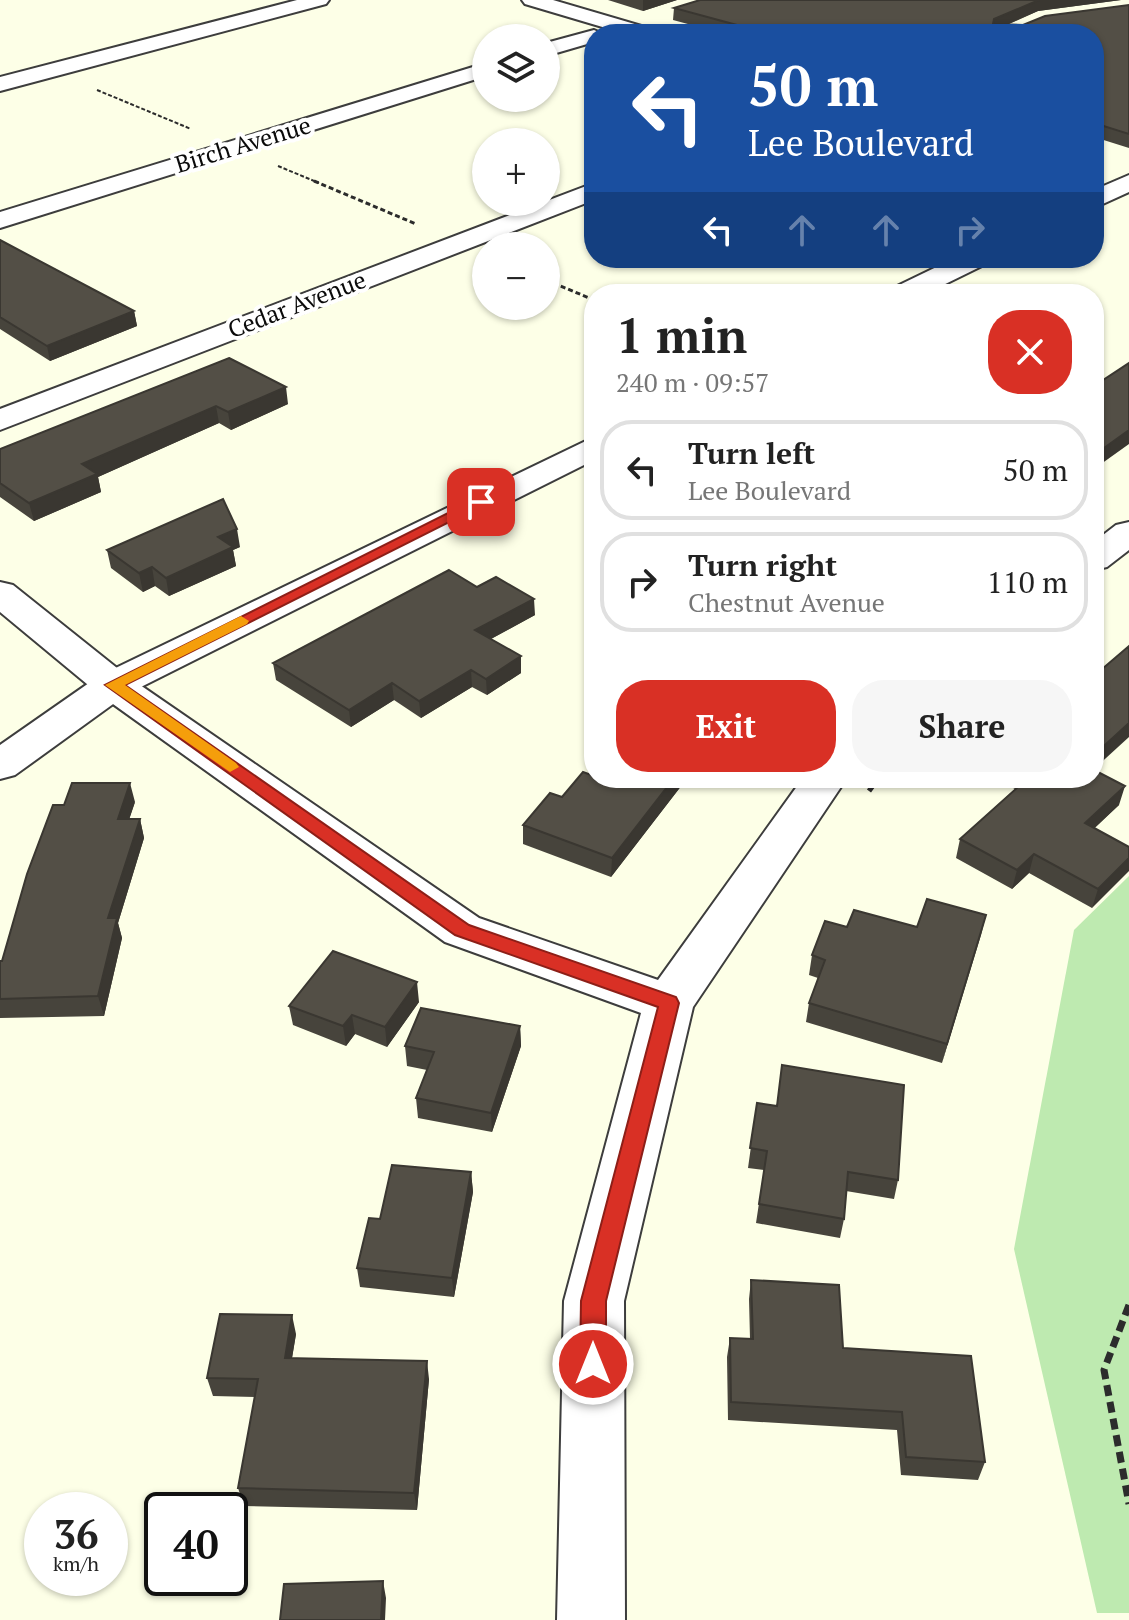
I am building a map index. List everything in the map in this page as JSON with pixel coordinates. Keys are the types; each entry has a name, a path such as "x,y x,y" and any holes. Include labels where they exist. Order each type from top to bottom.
{"street":[{"path":"0,84 319,0"},
{"path":"532,0 613,24"},
{"path":"560,46 584,39"},
{"name":"Birch Avenue","path":"0,220 472,73"},
{"path":"1104,171 1129,180"},
{"path":"1104,194 1129,180"},
{"name":"Cedar Avenue","path":"0,420 584,195"},
{"path":"923,284 956,268"},
{"path":"0,765 113,685 584,452"},
{"path":"1104,552 1129,533"},
{"path":"0,593 113,685 462,930 669,1003"},
{"path":"591,1620 594,1301 669,1003 818,788"}],"path":[{"path":"91,87 193,130"},
{"path":"276,165 418,225"},
{"path":"560,286 584,296"},
{"path":"1129,1305 1104,1370 1129,1504"}],"green space":[{"path":"1129,876 1129,1613 1097,1613 1014,1249 1074,930"}],"building":[{"path":"700,0 1039,0 994,19 993,24 733,24 674,8"},
{"path":"1129,5 1129,134 1104,126 1104,24 1025,24 1045,16"},
{"path":"0,240 134,311 47,346 0,317"},
{"path":"229,358 286,387 228,412 216,406 82,464 97,474 29,503 0,483 0,449"},
{"path":"1129,363 1129,430 1104,448 1104,379"},
{"path":"223,499 237,529 218,537 233,547 166,578 152,567 139,573 107,550"},
{"path":"449,570 477,587 496,577 534,599 475,630 521,656 486,679 471,670 419,701 392,683 349,710 273,663"},
{"path":"1129,646 1129,723 1104,746 1104,667"},
{"path":"583,772 584,788 666,788 612,858 523,825 550,793 562,797"},
{"path":"1104,775 1125,786 1085,823 1129,847 1129,858 1098,889 1034,854 1017,870 960,839 1017,788 1104,788"},
{"path":"72,783 130,783 118,819 140,819 108,918 117,918 98,996 0,999 0,961 27,874 53,805 64,805"},
{"path":"927,899 986,915 947,1044 809,1003 825,960 812,955 825,921 847,927 854,910 917,927"},
{"path":"333,951 417,982 385,1027 352,1015 343,1026 289,1006"},
{"path":"421,1008 520,1026 491,1113 416,1098 434,1052 405,1046"},
{"path":"782,1065 904,1085 898,1180 848,1172 844,1219 759,1204 767,1151 750,1148 757,1103 777,1106"},
{"path":"392,1165 471,1172 452,1278 357,1268 369,1218 380,1219"},
{"path":"751,1280 839,1285 843,1348 971,1356 985,1462 906,1457 902,1412 731,1402 730,1338 753,1339"},
{"path":"220,1314 292,1315 285,1358 427,1361 414,1493 238,1488 258,1379 207,1378"},
{"path":"383,1581 381,1620 280,1620 284,1584"}],"slow traffic":[{"path":"230,767 113,685 241,621"}],"route":[{"path":"481,502 113,685 462,930 669,1003 594,1301 593,1364"}]}
